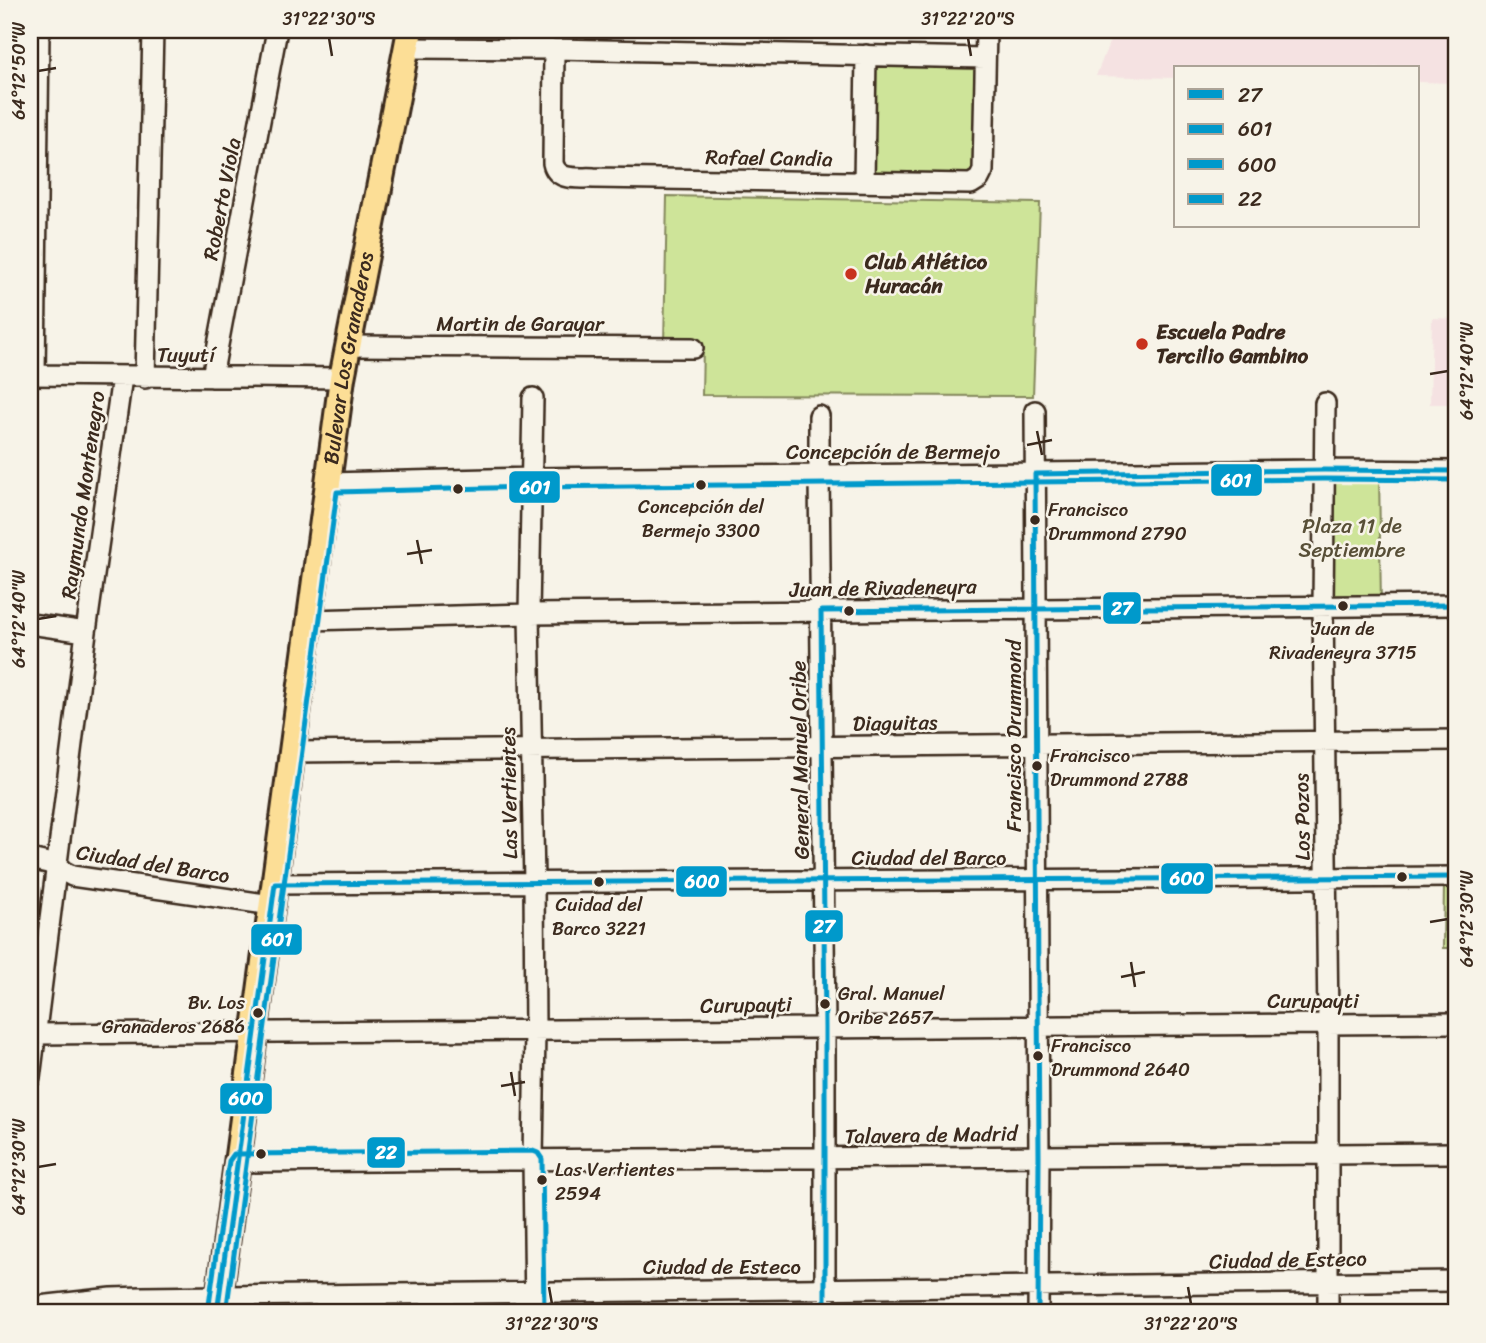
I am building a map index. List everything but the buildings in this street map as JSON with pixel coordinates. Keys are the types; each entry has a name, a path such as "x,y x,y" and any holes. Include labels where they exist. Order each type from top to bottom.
{"main road":[{"name":"Bulevar Los Granaderos","path":"218,1304 342,378 409,39"}],"street":[{"path":"33,375 39,30"},
{"path":"145,377 153,30"},
{"name":"Roberto Viola","path":"212,377 277,30"},
{"path":"409,39 554,49 985,58 986,30"},
{"name":"Rafael Candia","path":"554,49 555,171 567,177 594,178 971,184 979,179 983,171 985,58"},
{"path":"864,182 866,55"},
{"name":"Martin de Garayar","path":"348,346 693,348"},
{"name":"Tuyutí","path":"33,375 342,378"},
{"name":"Raymundo Montenegro","path":"30,1078 86,632 122,377"},
{"name":"Las Vertientes","path":"533,398 529,614 534,883 535,1313"},
{"name":"Los Pozos","path":"1325,403 1323,606 1328,1313"},
{"name":"Francisco Drummond","path":"1035,411 1038,1313"},
{"name":"General Manuel Oribe","path":"819,416 825,1313"},
{"name":"Concepción de Bermejo","path":"329,483 531,478 1456,471"},
{"name":"Juan de Rivadeneyra","path":"310,620 529,614 1456,605"},
{"path":"30,624 86,632"},
{"name":"Diaguitas","path":"293,752 1456,740"},
{"name":"Ciudad del Barco","path":"30,859 48,863 72,876 274,895 534,883 1456,877"},
{"name":"Curupayti","path":"35,1034 1456,1023"},
{"name":"Talavera de Madrid","path":"238,1163 1456,1153"},
{"name":"Ciudad de Esteco","path":"30,1307 112,1298 218,1304 535,1291 1456,1281"}],"shaded area":[{"path":"1114,30 1456,30 1456,83 1420,82 1420,66 1174,66 1174,78 1096,76"},
{"path":"1432,318 1456,319 1456,404 1430,404"}],"green space":[{"path":"866,55 985,57 979,179 865,182"},
{"name":"Club Atlético Huracán","path":"667,196 1040,203 1033,396 702,395 703,346 664,345"},
{"name":"Plaza 11 de Septiembre","path":"1324,470 1379,471 1381,606 1323,606"},
{"path":"1444,885 1456,885 1456,948 1443,948"}],"transit line":[{"name":"27","path":"1038,1313 1035,474 1456,471"},
{"name":"601","path":"226,1313 337,492 531,487 1456,480"},
{"name":"27","path":"825,1313 821,611 1456,605"},
{"name":"600","path":"217,1313 275,884 1456,877"},
{"name":"22","path":"208,1312 229,1161 234,1154 533,1151 542,1159 544,1313"}],"place":[{"name":"Club Atlético Huracán","path":"851,274"},
{"name":"Escuela Padre Tercilio Gambino","path":"1142,344"},
{"name":"Concepción del Bermejo 3300","path":"701,485"},
{"name":"Francisco Drummond 2790","path":"1035,520"},
{"name":"Juan de Rivadeneyra 3715","path":"1343,606"},
{"name":"Francisco Drummond 2788","path":"1037,766"},
{"name":"Cuidad del Barco 3221","path":"599,882"},
{"name":"Gral. Manuel Oribe 2657","path":"825,1004"},
{"name":"Bv. Los Granaderos 2686","path":"258,1013"},
{"name":"Francisco Drummond 2640","path":"1038,1056"},
{"name":"Las Vertientes 2594","path":"542,1180"}]}
